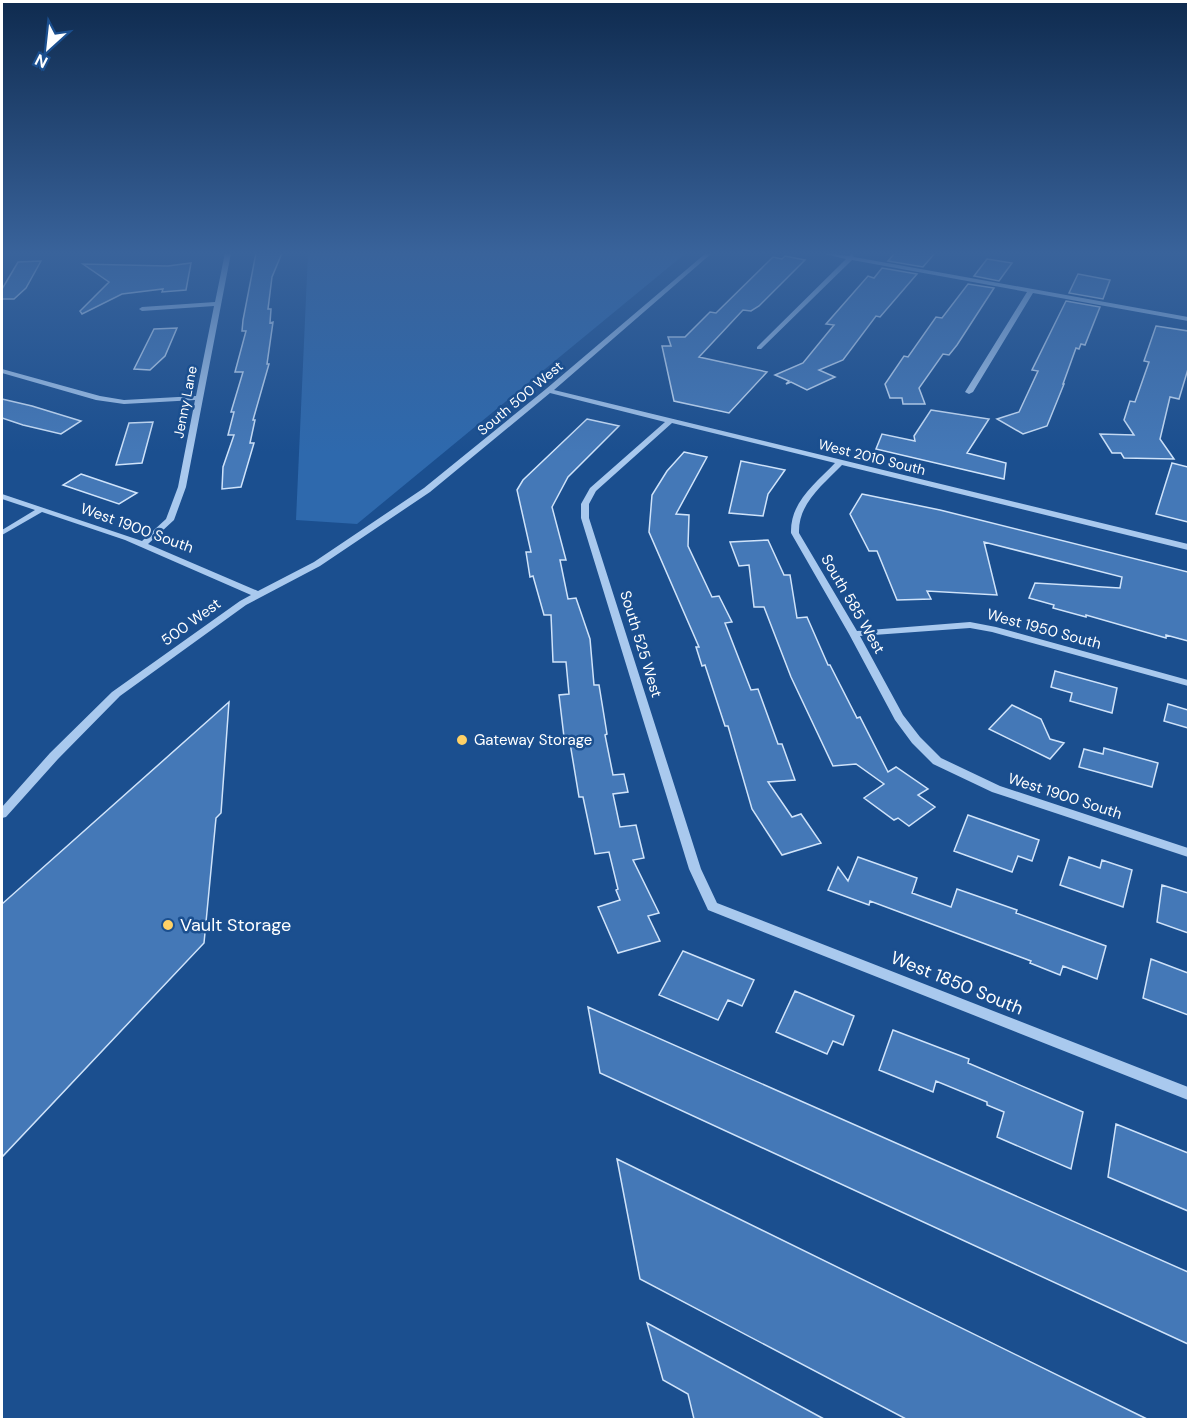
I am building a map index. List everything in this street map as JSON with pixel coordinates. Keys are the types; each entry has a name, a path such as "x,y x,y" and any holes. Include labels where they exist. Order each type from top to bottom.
{"street":[{"name":"Jenny Lane","path":"143,544 171,520 182,487 215,319"},
{"name":"South 500 West","path":"427,490 549,391 632,319"},
{"path":"759,348 787,319"},
{"path":"969,392 1014,319"},
{"path":"2,371 99,398 124,402 200,398"},
{"name":"West 2010 South","path":"549,391 1188,547"},
{"name":"South 525 West","path":"670,420 593,490 585,504 585,518 695,869 712,906"},
{"name":"South 585 West","path":"839,463 796,511 793,523 795,533 854,633 899,717 916,740 937,760"},
{"name":"500 West","path":"2,814 54,756 116,694 243,603 317,564 427,490"},
{"name":"West 1900 South","path":"2,496 143,544 258,595"},
{"path":"2,533 42,509"},
{"name":"West 1950 South","path":"854,633 970,625 1188,683"},
{"name":"West 1900 South","path":"937,760 996,789 1188,852"},
{"name":"West 1850 South","path":"712,906 1188,1094"}],"shaded area":[{"path":"305,319 605,319 357,524 296,520"}],"building":[{"path":"270,319 270,323 273,322 267,364 269,364 253,420 255,420 250,443 254,443 241,487 222,489 223,467 234,435 228,435 234,412 231,412 243,372 235,372 246,331 242,331 243,320"},
{"path":"703,319 734,319 699,357 767,372 729,413 674,401 662,346 671,346 668,337 685,337"},
{"path":"830,319 874,319 843,360 819,370 835,377 807,390 791,382 786,384 789,381 775,375 803,363 834,325 826,324"},
{"path":"934,319 974,319 957,345 949,355 943,354 919,388 925,404 903,404 902,398 890,398 885,384 904,356 908,357"},
{"path":"1057,319 1095,319 1085,345 1081,344 1079,349 1076,348 1047,426 1023,434 997,419 1019,412 1038,371 1032,370"},
{"path":"1156,326 1188,331 1188,369 1179,399 1170,397 1160,439 1174,459 1124,458 1121,453 1112,453 1100,434 1134,435 1124,420 1130,401 1135,402 1149,362 1144,361"},
{"path":"177,328 165,356 150,370 134,369 154,329"},
{"path":"2,399 81,421 61,434 23,425 2,418"},
{"path":"931,410 989,419 967,453 1006,463 1004,479 876,449 882,434 915,441 914,436"},
{"path":"587,419 619,426 568,477 552,507 566,560 560,560 568,599 576,598 590,639 594,685 599,685 613,775 624,774 628,792 613,794 620,827 636,825 644,858 633,860 659,913 648,916 660,941 618,953 598,907 620,900 616,890 618,889 609,852 595,854 583,797 579,797 569,737 564,737 559,695 569,694 566,662 553,662 551,615 544,615 533,576 530,577 526,552 531,552 517,490 523,480"},
{"path":"153,422 142,463 116,465 129,423"},
{"path":"684,452 707,457 676,514 689,515 688,546 712,597 719,596 732,622 725,623 751,690 758,689 778,744 782,744 795,780 768,782 792,817 801,814 821,843 782,855 752,809 728,726 725,726 705,665 702,666 696,647 699,647 649,532 652,495 667,471"},
{"path":"741,461 785,470 768,494 763,516 729,513"},
{"path":"1172,463 1188,467 1188,522 1156,514"},
{"path":"81,474 137,493 119,504 63,485"},
{"path":"862,494 940,510 1188,572 1188,641 1166,635 1166,638 1086,615 1086,617 1053,608 1054,605 1029,598 1035,583 1120,588 1122,577 984,542 997,595 927,591 931,599 897,600 877,551 869,551 850,514"},
{"path":"768,540 784,575 790,575 797,618 807,617 828,665 857,718 860,717 888,772 896,767 928,789 918,795 935,807 909,826 898,818 894,820 864,798 884,784 856,764 833,766 791,677 764,607 754,607 749,565 739,566 730,542"},
{"path":"1055,671 1117,688 1112,713 1070,701 1072,693 1051,687"},
{"path":"229,702 221,813 216,818 204,943 2,1157 2,904"},
{"path":"1168,704 1188,710 1188,728 1164,721"},
{"path":"1012,705 1041,719 1050,739 1064,743 1050,759 989,729"},
{"path":"1104,748 1158,763 1152,787 1079,767 1084,749 1103,754"},
{"path":"968,815 1039,840 1032,861 1018,856 1012,872 954,851"},
{"path":"858,857 917,878 912,893 951,907 957,889 1017,910 1016,913 1106,946 1097,979 1063,966 1060,975 1030,963 1031,961 870,901 869,905 828,890 838,867 848,881"},
{"path":"1069,857 1100,868 1102,860 1132,870 1123,907 1060,885"},
{"path":"1162,885 1188,893 1188,933 1157,922"},
{"path":"683,951 754,980 742,1006 728,1000 718,1020 659,995"},
{"path":"1151,959 1188,973 1188,1015 1143,998"},
{"path":"795,991 854,1016 843,1045 833,1041 827,1054 776,1032"},
{"path":"588,1007 1188,1272 1188,1344 600,1073"},
{"path":"893,1030 969,1059 968,1063 1083,1112 1071,1169 997,1137 1004,1112 987,1105 987,1102 936,1081 933,1092 879,1070"},
{"path":"1116,1124 1188,1153 1188,1211 1108,1177"},
{"path":"617,1159 1147,1419 906,1419 640,1279"},
{"path":"647,1323 824,1419 694,1419 688,1394 663,1380"}],"place":[{"name":"Gateway Storage","path":"462,740"},
{"name":"Vault Storage","path":"168,925"}]}
